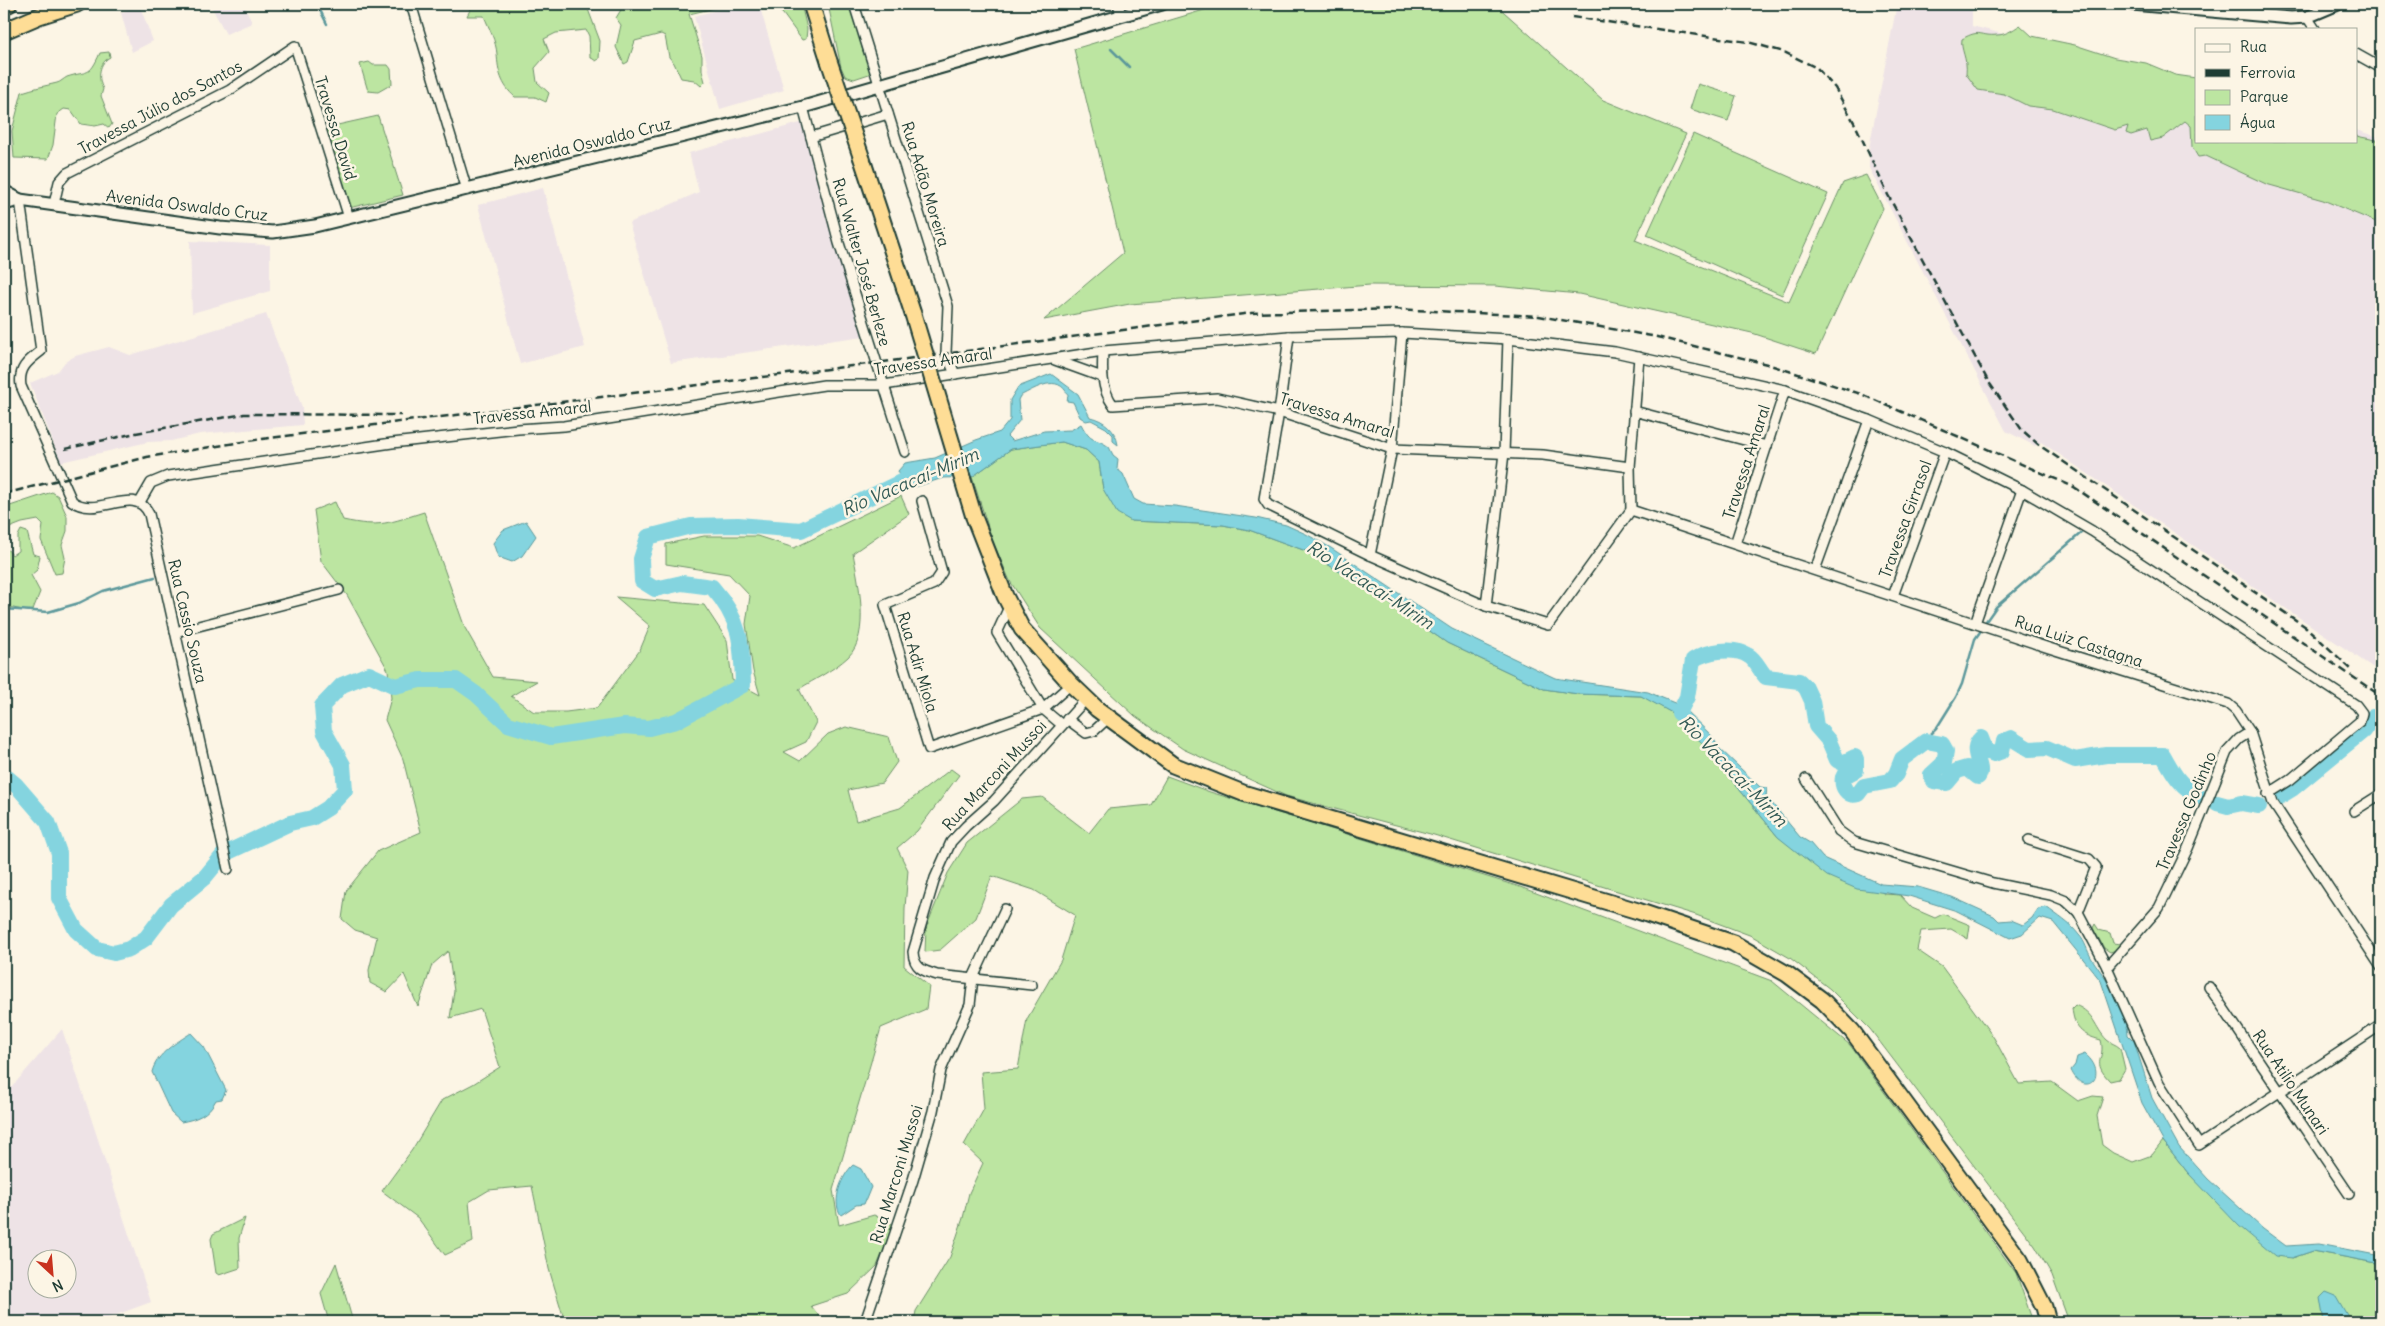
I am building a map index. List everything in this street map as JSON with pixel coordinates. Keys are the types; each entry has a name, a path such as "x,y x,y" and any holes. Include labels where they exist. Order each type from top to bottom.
{"highway":[{"path":"4,6 9,4"},
{"path":"4,21 48,4"},
{"path":"4,32 39,16 77,4"},
{"path":"810,4 913,314 974,517 1009,607 1022,629 1071,684 1107,719 1173,765 1243,793 1648,914 1733,943 1787,974 1822,1000 1852,1031 2020,1260 2044,1307 2048,1322"}],"street":[{"path":"411,4 467,190"},
{"name":"Rua Adão Moreira","path":"854,4 948,306 946,353 955,374"},
{"name":"Avenida Oswaldo Cruz","path":"4,204 20,200 220,228 273,232 315,226 803,107 1120,10 1162,4"},
{"path":"2132,4 2178,6 2275,17 2306,17 2338,4"},
{"path":"2306,17 2324,4"},
{"path":"2306,17 2315,28"},
{"name":"Travessa Júlio dos Santos","path":"54,204 59,182 67,173 230,90 295,46"},
{"name":"Travessa David","path":"295,46 349,218"},
{"path":"2358,55 2381,68"},
{"name":"Rua Walter José Berleze","path":"803,107 838,243 905,452"},
{"path":"811,137 888,114"},
{"name":"Avenida Oswaldo Cruz","path":"4,191 20,200"},
{"path":"20,200 41,351 24,366 20,374 21,386 72,501 78,506 96,508 134,500 140,502"},
{"path":"1370,555 1392,449 1402,332"},
{"path":"1103,351 1289,336 1402,332 1508,339 1615,352 1639,357 1785,390 1869,420 1945,452 2022,490 2145,564 2360,709 2360,721 2290,780 2268,794"},
{"path":"1289,336 1279,412 1264,499 1268,505 1370,555 1486,606 1548,625 1631,510 1630,467 1639,357"},
{"path":"1486,606 1504,453 1508,339"},
{"name":"Travessa Amaral","path":"140,502 151,483 158,479 392,442 564,426 824,385 884,386 1103,351 1102,377 1106,395 1113,405 1217,398 1279,412 1392,449 1543,455 1630,467"},
{"path":"1053,359 1102,377"},
{"name":"Travessa Amaral","path":"1735,544 1785,390"},
{"path":"1634,411 1767,446"},
{"path":"1815,570 1869,420"},
{"name":"Travessa Girrasol","path":"1893,596 1945,452"},
{"path":"1975,623 2022,490"},
{"name":"Rua Adir Miola","path":"922,501 942,572 934,584 885,605 929,749 1043,709"},
{"name":"Rua Cassio Souza","path":"140,502 146,506 149,514 228,868"},
{"name":"Rua Luiz Castagna","path":"1631,510 2228,704 2236,710 2250,732 2268,794 2381,967"},
{"path":"175,632 339,590"},
{"path":"1009,607 997,633 1043,709 1086,733 1094,731 1107,719"},
{"path":"1043,709 1071,684"},
{"name":"Rua Marconi Mussoi","path":"1032,985 936,975 921,971 914,960 913,952 935,878 952,842 966,826 994,801 1086,699"},
{"name":"Travessa Godinho","path":"2108,967 2159,908 2188,848 2227,752 2235,742 2250,732"},
{"path":"1806,779 1840,831 1854,842 1993,883 2051,895 2066,901 2078,912 2108,967 2159,1083 2199,1146 2381,1025"},
{"path":"2354,811 2381,794"},
{"path":"2029,840 2089,859 2094,863 2096,868 2078,912"},
{"name":"Rua Marconi Mussoi","path":"865,1322 913,1180 933,1111 941,1070 970,1005 973,978 1005,908"},
{"name":"Rua Atilio Munari","path":"2209,988 2349,1194"}],"shaded area":[{"path":"139,4 153,41 132,52 121,13"},
{"path":"210,4 244,4 252,23 226,34"},
{"path":"742,4 759,4 784,90 720,109 694,16"},
{"path":"1897,4 1972,6 1972,26 2195,84 2195,142 2358,142 2358,131 2381,138 2381,673 2041,442 2035,446 2006,431 1869,168 1869,148"},
{"path":"804,122 864,336 671,363 629,223 699,192 689,153"},
{"path":"543,188 585,347 520,364 478,205"},
{"path":"190,241 270,245 270,291 192,313"},
{"path":"266,314 302,407 303,425 200,434 171,441 148,442 61,462 30,383 58,371 65,362 75,356 109,347 130,355"},
{"path":"62,1029 151,1302 97,1322 4,1322 4,1096"}],"green space":[{"path":"473,4 586,4 600,41 599,59 596,61 590,57 589,36 586,30 556,33 544,39 549,52 535,68 537,82 549,93 546,102 535,97 515,97 506,88 501,77 495,44 484,16 467,16"},
{"path":"622,4 732,4 689,14 702,56 702,70 705,82 701,86 694,80 681,78 669,57 665,36 661,34 635,41 628,62 624,64 616,47 621,25 616,18 622,8"},
{"path":"772,4 801,4 807,29 806,39 802,40 783,14"},
{"path":"828,4 852,4 863,51 870,69 869,74 854,79 845,76 841,67"},
{"path":"1224,4 1495,4 1603,100 1686,134 1635,240 1789,302 1843,183 1866,175 1883,208 1816,354 1752,333 1579,294 1495,286 1370,285 1130,304 1044,320 1123,253 1074,49"},
{"path":"2020,25 2032,36 2075,45 2115,58 2146,63 2175,75 2195,78 2195,142 2358,142 2358,136 2381,141 2381,224 2323,200 2266,184 2206,156 2198,157 2192,147 2191,126 2185,121 2163,138 2150,141 2147,130 2131,135 2126,133 2128,126 2115,130 2053,109 2028,106 2004,94 1978,90 1966,74 1962,39 1977,33 2003,34"},
{"path":"109,52 110,57 101,67 100,80 103,89 101,96 112,124 109,128 104,124 95,126 81,124 71,110 64,109 57,114 53,145 48,159 14,158 12,131 22,92 57,83 67,77 87,72 93,66 100,53"},
{"path":"369,62 373,65 388,65 391,69 392,84 378,92 368,91 360,64"},
{"path":"1698,84 1736,96 1728,121 1690,109"},
{"path":"378,116 403,195 349,208 324,128"},
{"path":"1693,134 1828,194 1782,295 1647,235"},
{"path":"1062,442 1086,450 1099,462 1103,489 1131,521 1223,525 1249,530 1306,551 1379,596 1447,643 1544,689 1578,694 1641,696 1674,714 1701,742 1778,837 1885,894 1900,895 1912,908 1935,918 1943,914 1970,925 1968,939 1951,929 1921,931 1917,950 1942,967 1994,1038 2019,1084 2052,1082 2078,1101 2093,1096 2103,1097 2097,1116 2102,1145 2113,1153 2133,1162 2152,1155 2163,1141 2188,1173 2292,1258 2313,1251 2381,1264 2381,1322 2069,1322 2052,1275 2035,1246 1870,1029 1830,989 1790,958 1752,936 1696,915 1434,835 1286,796 1183,749 1135,716 1040,628 1010,581 993,542 972,477 1011,449"},
{"path":"52,492 58,496 67,516 67,531 62,545 65,558 62,573 55,574 41,540 43,525 38,520 22,523 4,530 4,508"},
{"path":"901,496 909,514 853,553 861,607 861,622 855,647 848,657 837,666 799,689 816,722 806,742 784,752 800,761 828,734 846,727 889,737 897,762 882,783 848,790 856,821 900,808 951,769 959,775 917,831 897,848 908,870 904,966 929,986 926,1009 881,1028 833,1190 839,1225 874,1215 894,1225 877,1266 848,1294 811,1306 824,1322 565,1322 549,1269 532,1186 489,1190 469,1202 473,1242 445,1255 418,1218 382,1191 412,1150 442,1100 500,1067 481,1009 450,1018 454,991 448,951 432,965 418,1007 404,974 387,992 370,983 369,970 377,937 355,930 342,919 346,891 378,851 421,832 403,759 385,720 391,698 388,670 347,595 321,561 314,510 335,502 343,520 366,524 384,523 424,512 465,628 493,677 537,681 511,696 534,712 566,712 597,708 640,650 650,626 616,597 704,605 727,640 732,680 760,695 753,671 746,624 750,596 729,574 666,564 666,544 704,536 757,536 794,548"},
{"path":"21,530 27,532 33,554 40,556 37,570 31,575 40,592 32,612 4,606 4,545 12,555 18,551 18,536"},
{"path":"1167,776 1210,792 1520,887 1772,981 1850,1045 2016,1273 2033,1322 914,1322 916,1311 950,1257 969,1193 983,1163 964,1145 984,1109 981,1072 1018,1069 1027,1019 1061,960 1075,915 1034,890 992,876 976,918 940,950 925,952 926,928 948,873 967,843 1022,799 1042,797 1089,833 1108,809 1151,805"},
{"path":"2095,924 2099,930 2110,933 2113,943 2120,944 2117,950 2110,952 2104,948 2093,928"},
{"path":"2075,1005 2087,1012 2107,1040 2120,1048 2125,1069 2119,1079 2110,1081 2101,1069 2101,1040 2088,1036 2077,1026 2072,1008"},
{"path":"245,1218 239,1238 240,1268 219,1275 216,1273 211,1239 213,1234"},
{"path":"336,1263 353,1322 329,1322 321,1294"}],"water":[{"name":"Rio Vacacaí-Mirim","path":"1051,374 1078,394 1090,417 1100,421 1112,430 1118,445 1113,441 1113,435 1106,428 1091,420 1086,421 1080,417 1073,402 1067,401 1068,395 1064,388 1053,384 1040,386 1020,396 1018,400 1020,420 1007,436 1012,441 1044,431 1071,430 1081,424 1091,438 1109,447 1113,455 1118,459 1117,469 1123,474 1134,499 1143,504 1175,506 1256,518 1286,525 1331,548 1452,629 1555,678 1648,692 1677,704 1683,702 1685,710 1712,736 1719,748 1760,787 1767,788 1766,796 1800,837 1810,843 1823,858 1881,884 1918,887 1952,897 1994,916 1999,921 2011,920 2023,925 2032,918 2038,909 2046,907 2068,923 2083,940 2092,959 2110,985 2124,1014 2128,1035 2134,1041 2152,1098 2179,1147 2208,1179 2263,1229 2286,1246 2319,1244 2381,1256 2381,1264 2313,1251 2292,1258 2275,1256 2239,1226 2188,1173 2163,1141 2142,1103 2101,981 2053,922 2040,918 2022,934 2010,938 1957,911 1909,896 1857,889 1827,876 1778,837 1701,742 1674,714 1641,696 1578,694 1544,689 1447,643 1379,596 1306,551 1249,530 1223,525 1131,521 1117,513 1103,489 1099,462 1086,450 1062,442 1011,449 972,477 943,478 906,490 898,471 905,463 935,458 1000,432 1010,420 1010,400 1018,387"},
{"path":"526,521 536,536 522,556 512,562 498,557 493,543 503,530"},
{"path":"191,1033 204,1047 226,1090 222,1099 216,1100 206,1113 197,1118 181,1122 171,1113 152,1072 154,1065 163,1054"},
{"path":"2085,1054 2096,1070 2093,1082 2088,1084 2076,1079 2071,1070 2075,1065 2077,1057"},
{"path":"853,1165 861,1169 871,1187 864,1204 856,1205 841,1215 837,1203 839,1188 845,1175"},
{"path":"2326,1292 2336,1296 2351,1322 2324,1322 2320,1298"}],"waterway":[{"path":"317,4 327,24"},
{"path":"1111,49 1129,67"},
{"name":"Rio Vacacaí-Mirim","path":"4,775 16,785 48,822 59,853 59,898 76,930 97,949 114,953 129,949 146,938 171,905 205,877 224,854 290,823 312,818 328,808 345,790 343,765 324,731 322,706 342,685 369,674 395,686 420,680 456,680 476,694 508,724 551,737 624,726 649,728 676,721 743,685 742,656 734,621 722,599 712,587 682,583 655,589 642,581 641,559 648,537 691,526 738,525 801,530 903,481 922,475"},
{"path":"1984,624 1996,607 2081,533"},
{"path":"4,609 48,612 79,603 103,591 155,577"},
{"path":"1922,743 1936,729 1956,697 1962,684 1975,639 1982,629"},
{"path":"1679,713 1687,697 1693,660 1713,652 1736,651 1751,658 1766,677 1799,681 1806,688 1812,701 1816,726 1829,741 1837,760 1843,763 1855,757 1856,759 1856,770 1843,777 1844,788 1848,793 1854,795 1858,794 1864,786 1890,781 1896,774 1902,759 1926,741 1942,744 1946,751 1944,763 1931,775 1934,781 1947,783 1957,771 1967,768 1978,777 1980,768 1976,748 1981,738 1986,751 1994,754 2002,751 2004,741 2011,738 2029,749 2047,748 2075,760 2106,755 2163,755 2183,785 2200,797"},
{"path":"2279,797 2292,789 2363,731 2373,717"},
{"path":"2217,803 2228,806 2242,803 2259,806"}],"railway":[{"path":"1572,17 1748,42 1784,52 1817,68 1835,88 1856,126 1888,195 1988,381 2022,430 2039,445 2306,627 2352,670"},
{"path":"4,494 147,457 262,439 876,363 1251,313 1393,309 1539,316 1657,337 1767,364 1861,394 2074,487 2381,696"},
{"path":"65,449 136,433 244,414 401,415"}]}
